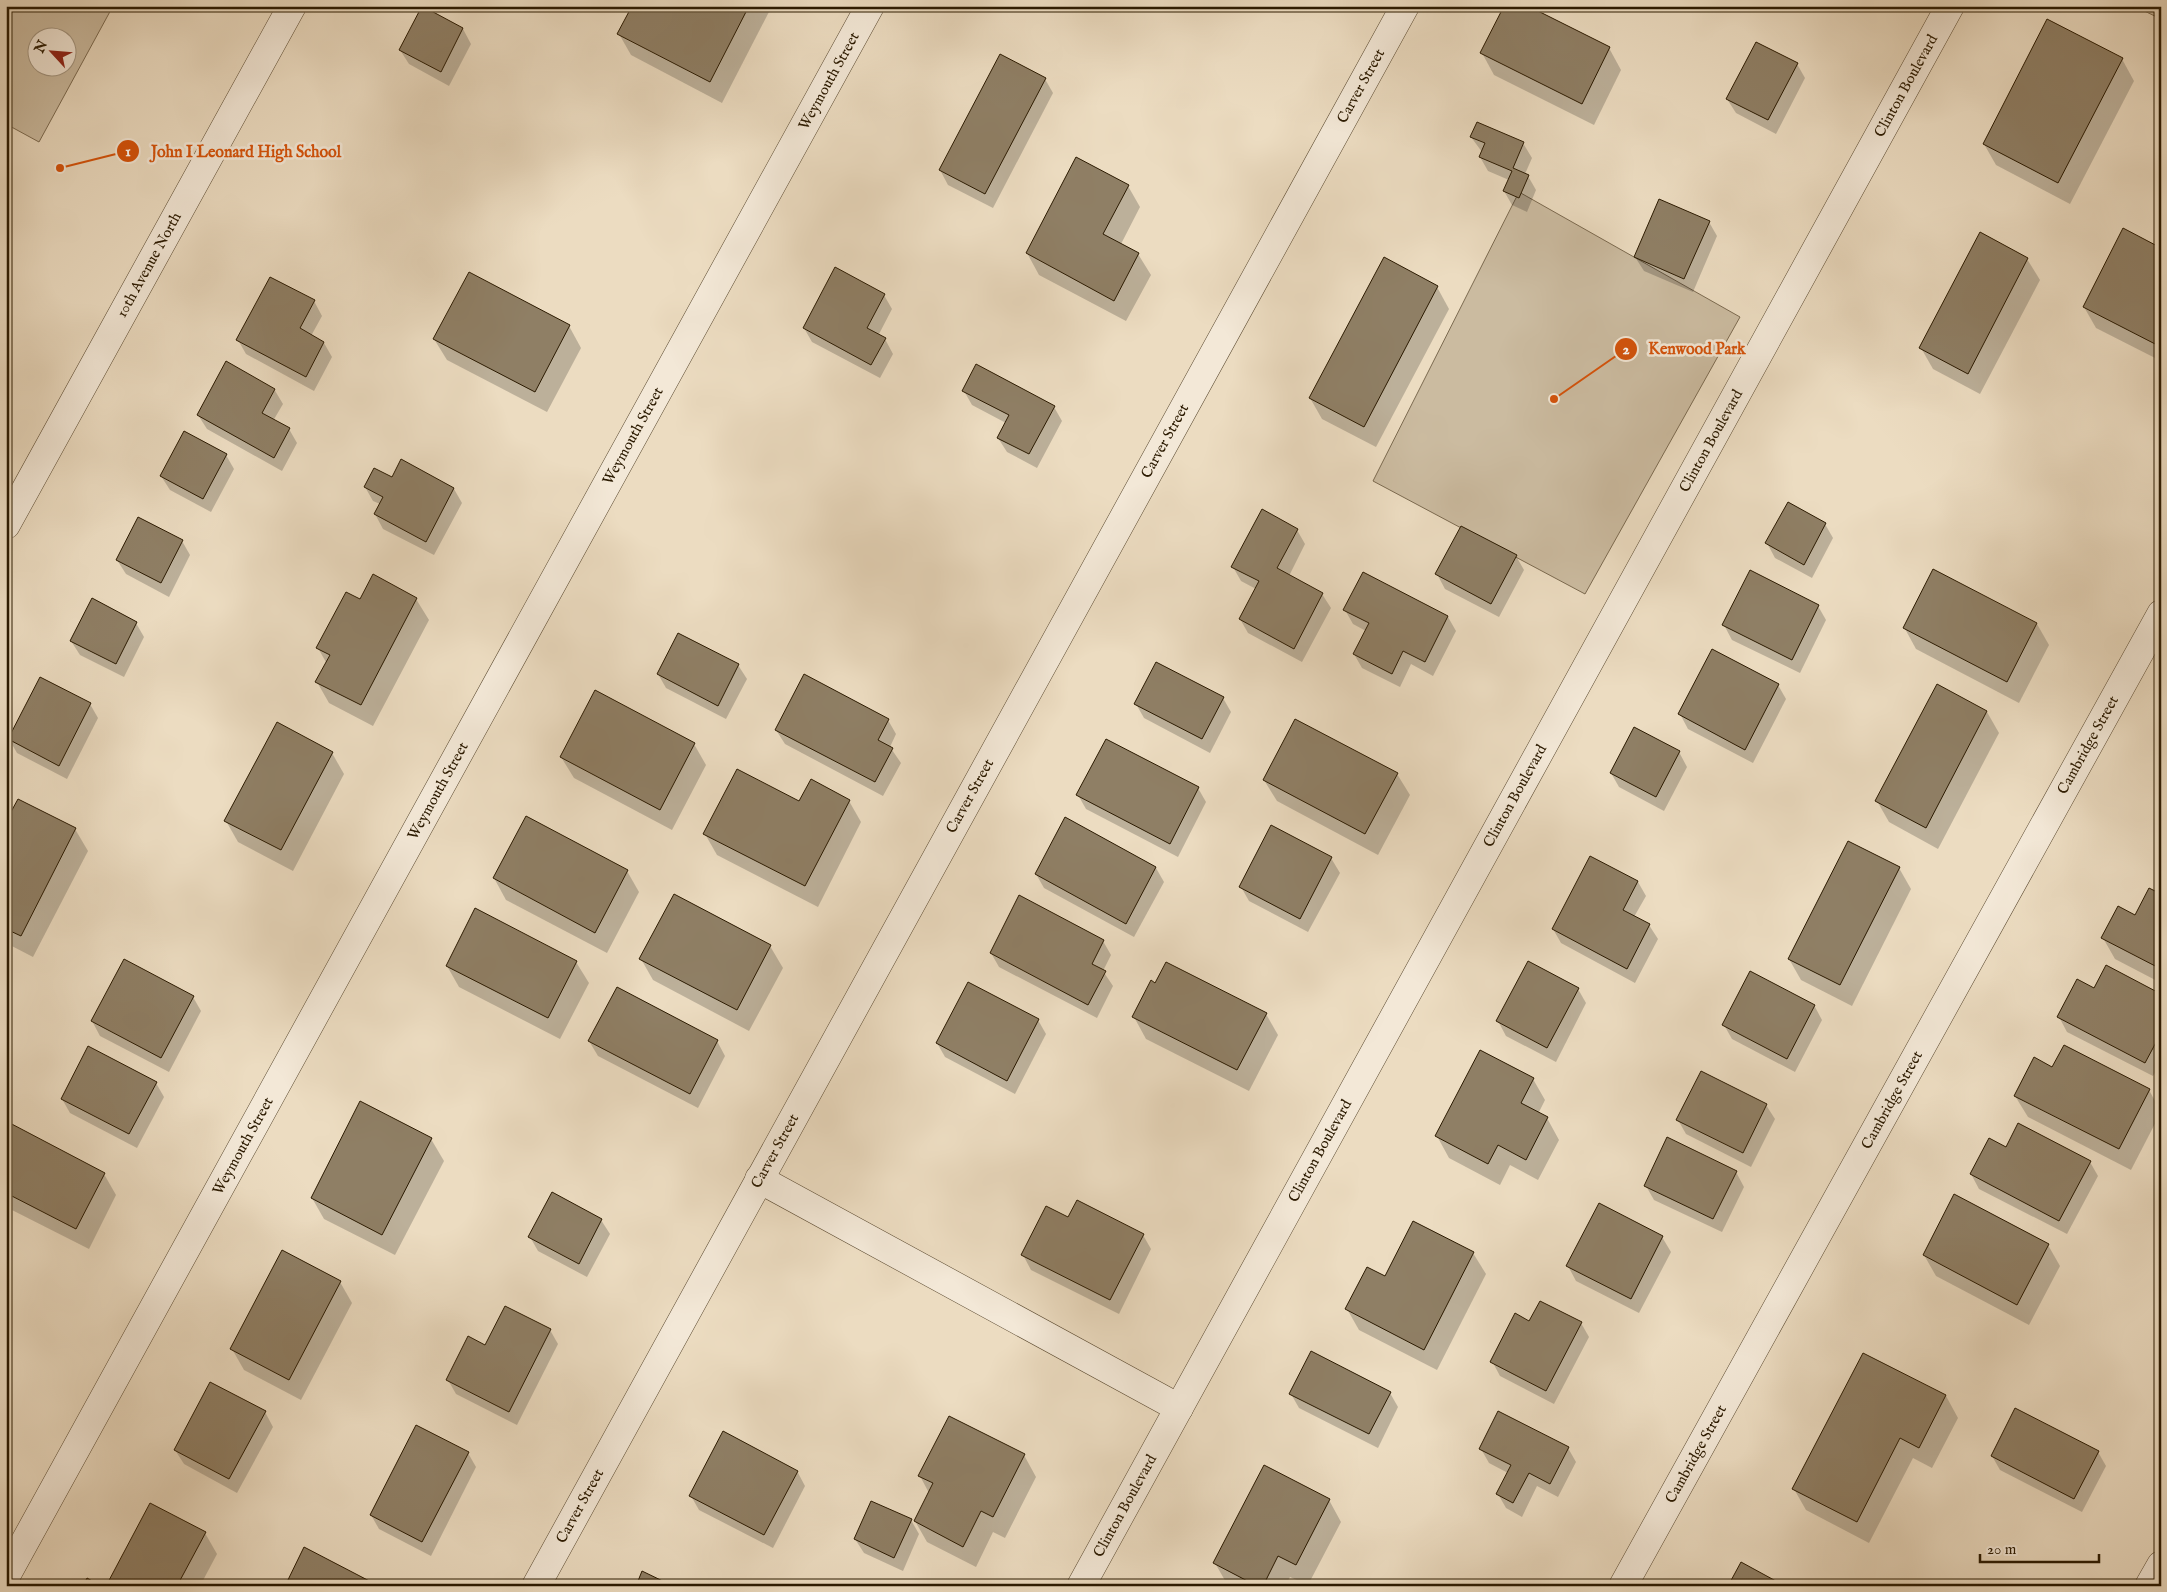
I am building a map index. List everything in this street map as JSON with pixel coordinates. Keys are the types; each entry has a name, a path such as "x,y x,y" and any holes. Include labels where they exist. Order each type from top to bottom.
{"street":[{"name":"10th Avenue North","path":"6,525 292,6"},
{"name":"Weymouth Street","path":"6,1576 870,6"},
{"name":"Carver Street","path":"536,1586 1405,6"},
{"name":"Clinton Boulevard","path":"1081,1586 1950,6"},
{"name":"Cambridge Street","path":"1623,1586 2159,620"},
{"path":"759,1179 1179,1408"},
{"path":"2150,1586 2161,1565"}],"shaded area":[{"path":"6,6 113,6 78,70 78,28 28,28 28,78 74,78 39,142 6,124"},
{"path":"2134,6 2161,6 2161,19"},
{"path":"1519,192 1740,317 1585,594 1373,481"}],"building":[{"path":"422,6 463,28 441,72 399,50"},
{"path":"632,6 749,6 710,82 617,34"},
{"path":"1504,6 1528,6 1610,47 1582,104 1480,53"},
{"path":"2047,19 2123,58 2058,183 1983,144"},
{"path":"1756,42 1798,63 1768,120 1726,99"},
{"path":"1000,54 1046,78 985,194 939,170"},
{"path":"1477,122 1524,142 1513,168 1529,175 1519,198 1503,191 1512,171 1479,157 1485,143 1470,137"},
{"path":"1076,157 1129,185 1103,234 1139,253 1114,301 1026,253"},
{"path":"1659,199 1710,221 1684,279 1634,257"},
{"path":"2123,228 2161,248 2161,347 2083,307"},
{"path":"1980,232 2028,258 1968,374 1919,348"},
{"path":"1384,257 1438,286 1364,427 1309,398"},
{"path":"835,267 885,294 867,328 886,338 871,365 803,328"},
{"path":"469,272 570,325 535,392 433,339"},
{"path":"270,277 315,300 300,328 324,342 306,377 236,340"},
{"path":"226,361 275,389 262,413 290,428 274,458 197,415"},
{"path":"976,364 1055,406 1029,454 997,438 1009,415 962,391"},
{"path":"184,431 227,454 203,499 160,476"},
{"path":"401,459 454,488 426,542 374,514 383,497 364,487 374,468 392,477"},
{"path":"1788,502 1826,523 1804,565 1765,543"},
{"path":"1262,509 1298,529 1277,568 1323,593 1294,649 1239,619 1259,581 1231,567"},
{"path":"138,517 183,540 161,583 116,560"},
{"path":"1461,526 1517,555 1491,604 1435,574"},
{"path":"1933,569 2037,623 2007,682 1903,628"},
{"path":"1750,570 1819,605 1792,660 1722,625"},
{"path":"1363,572 1448,616 1425,662 1403,651 1392,674 1353,654 1369,623 1343,610"},
{"path":"373,574 417,598 361,705 315,682 330,655 316,648 346,592 360,599"},
{"path":"92,598 137,622 116,664 70,641"},
{"path":"678,633 739,664 718,706 657,674"},
{"path":"1712,649 1779,684 1745,750 1678,714"},
{"path":"1156,662 1224,697 1202,739 1134,704"},
{"path":"804,674 889,719 878,740 893,748 875,782 775,730"},
{"path":"40,677 91,703 59,766 8,739"},
{"path":"1937,684 1987,711 1926,828 1875,801"},
{"path":"595,690 695,743 660,810 560,757"},
{"path":"1295,719 1398,773 1365,834 1263,780"},
{"path":"277,722 333,752 281,850 224,821"},
{"path":"1634,727 1680,751 1656,797 1610,773"},
{"path":"1106,739 1199,787 1170,844 1076,795"},
{"path":"737,769 799,801 811,779 850,800 805,886 703,834"},
{"path":"18,799 76,828 21,936 6,929 6,821"},
{"path":"526,816 628,870 595,933 493,878"},
{"path":"1065,817 1156,867 1126,924 1035,874"},
{"path":"1271,825 1332,857 1300,919 1239,887"},
{"path":"1848,841 1900,867 1840,985 1788,959"},
{"path":"1590,856 1638,881 1623,910 1650,924 1627,969 1552,929"},
{"path":"2149,888 2161,894 2161,969 2101,938 2118,906 2135,915"},
{"path":"674,894 771,945 737,1010 639,959"},
{"path":"1019,895 1104,940 1092,964 1106,971 1088,1005 990,953"},
{"path":"475,908 577,961 548,1018 446,966"},
{"path":"124,959 194,996 161,1058 91,1021"},
{"path":"1528,961 1579,988 1547,1048 1496,1021"},
{"path":"1166,962 1267,1013 1237,1070 1132,1017 1151,980 1155,983"},
{"path":"2106,965 2161,994 2161,1033 2145,1063 2057,1017 2077,979 2094,988"},
{"path":"1750,971 1815,1005 1787,1059 1722,1025"},
{"path":"968,982 1039,1019 1007,1081 936,1043"},
{"path":"617,987 718,1040 690,1094 588,1041"},
{"path":"2064,1045 2150,1089 2119,1149 2014,1096 2034,1057 2052,1067"},
{"path":"88,1046 157,1082 129,1134 61,1099"},
{"path":"1480,1050 1534,1078 1521,1103 1548,1117 1526,1160 1498,1145 1488,1164 1435,1136"},
{"path":"1701,1071 1767,1104 1743,1153 1676,1120"},
{"path":"360,1101 432,1138 382,1235 311,1198"},
{"path":"6,1121 105,1173 76,1229 6,1193"},
{"path":"2018,1123 2091,1161 2059,1221 1970,1174 1989,1138 2006,1147"},
{"path":"1667,1137 1737,1171 1713,1219 1644,1186"},
{"path":"552,1192 602,1219 579,1264 528,1237"},
{"path":"1954,1194 2049,1244 2017,1305 1923,1255"},
{"path":"1077,1200 1144,1234 1110,1300 1021,1255 1046,1206 1068,1217"},
{"path":"1599,1203 1663,1236 1631,1299 1566,1266"},
{"path":"1413,1221 1474,1252 1424,1350 1345,1309 1367,1267 1385,1276"},
{"path":"282,1250 341,1281 289,1380 230,1349"},
{"path":"1540,1301 1582,1322 1546,1391 1490,1362 1515,1313 1529,1321"},
{"path":"505,1306 551,1329 509,1412 446,1380 468,1336 485,1345"},
{"path":"1311,1351 1391,1392 1369,1434 1289,1394"},
{"path":"1863,1353 1946,1395 1919,1448 1900,1438 1857,1522 1792,1489"},
{"path":"210,1382 266,1411 229,1479 174,1450"},
{"path":"2015,1408 2099,1451 2074,1499 1991,1456"},
{"path":"1498,1411 1569,1447 1550,1484 1529,1473 1513,1503 1496,1494 1511,1465 1479,1449"},
{"path":"949,1416 1025,1454 993,1517 981,1511 963,1547 914,1521 933,1483 918,1476"},
{"path":"416,1425 469,1452 422,1542 370,1515"},
{"path":"723,1431 798,1471 764,1535 689,1496"},
{"path":"1264,1465 1330,1499 1296,1565 1278,1556 1263,1586 1257,1586 1213,1563"},
{"path":"871,1501 912,1519 894,1558 854,1539"},
{"path":"150,1503 206,1532 177,1586 106,1586"},
{"path":"304,1547 379,1586 285,1586"},
{"path":"1741,1562 1785,1586 1728,1586"},
{"path":"642,1571 673,1586 636,1586"},
{"path":"87,1578 101,1586 83,1586"}],"place":[{"name":"John I Leonard High School","path":"60,168"},
{"name":"Kenwood Park","path":"1554,399"}]}
